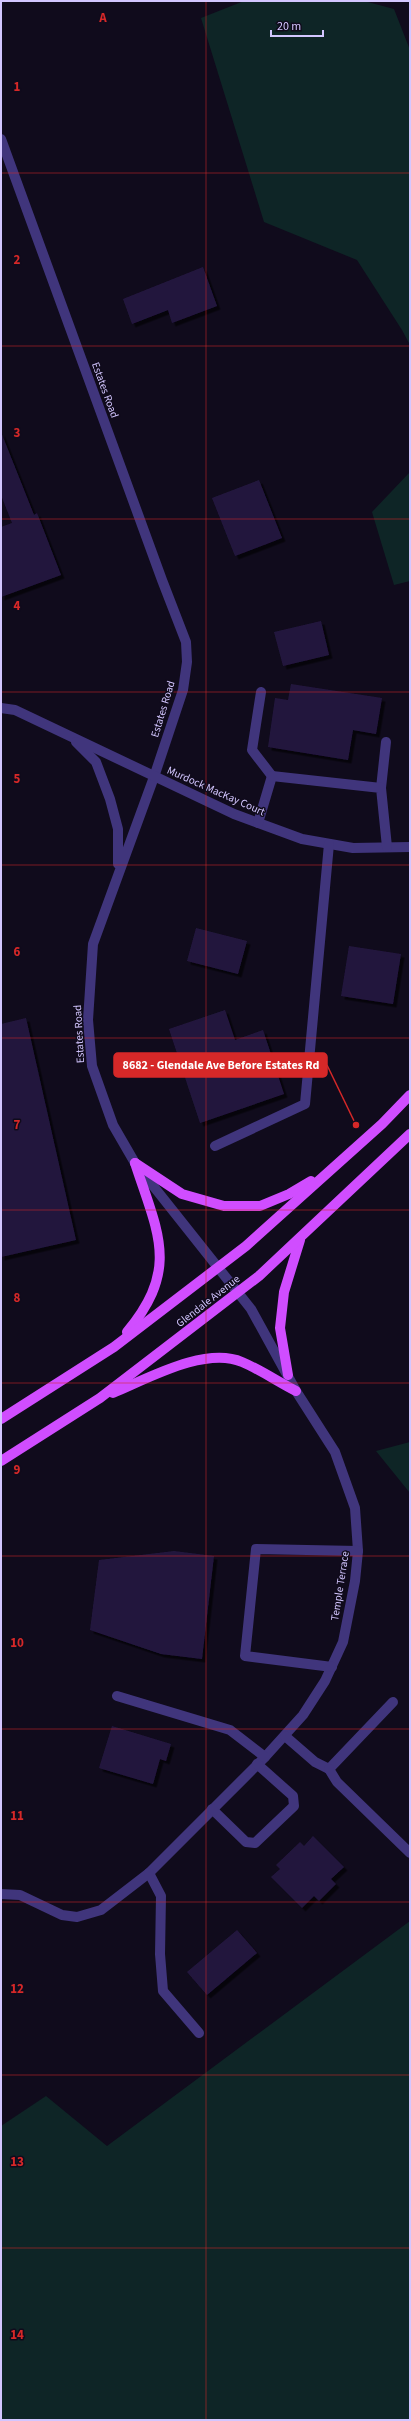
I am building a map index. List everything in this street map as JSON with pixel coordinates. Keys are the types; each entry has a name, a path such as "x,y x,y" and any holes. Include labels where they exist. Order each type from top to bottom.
{"main road":[{"name":"Glendale Avenue","path":"1,1419 114,1347 246,1246 382,1124 410,1095"},
{"name":"Glendale Avenue","path":"1,1461 100,1398 239,1292 300,1240 410,1134"},
{"path":"135,1163 182,1194 224,1206 260,1206 289,1194 328,1171"},
{"path":"114,1347 138,1318 152,1296 161,1259 156,1226 135,1163"},
{"path":"288,1375 280,1328 284,1292 300,1240"},
{"path":"100,1398 190,1362 223,1358 241,1361 296,1391"}],"street":[{"name":"Estates Road","path":"1,139 186,642 187,662 183,690 154,777 93,944 88,1020 92,1066 113,1125 135,1163 219,1267"},
{"path":"261,692 252,750 272,776 381,788"},
{"name":"Murdock MacKay Court","path":"1,708 15,710 154,777 258,823 302,839 353,848 410,847"},
{"path":"72,738 96,762 110,799 118,829 116,878"},
{"path":"386,742 381,788 387,847"},
{"path":"258,823 272,776"},
{"path":"215,1146 305,1104 329,844"},
{"name":"Temple Terrace","path":"1,1894 20,1895 62,1915 77,1917 101,1910 149,1873 285,1736 303,1715 332,1666 343,1642 355,1581 358,1551 355,1508 335,1452 296,1391 239,1292 219,1267"},
{"path":"332,1666 245,1656 256,1549 358,1551"},
{"path":"117,1696 230,1730 265,1756"},
{"path":"329,1769 393,1702"},
{"path":"285,1736 315,1762 329,1769 337,1782 410,1853"},
{"path":"212,1809 246,1842 254,1843 294,1806 293,1796 257,1764"},
{"path":"149,1873 161,1896 160,1954 163,1991 199,2033"}],"green space":[{"path":"244,1 364,1 394,9 410,50 410,345 357,260 264,222 201,18"},
{"path":"410,472 410,581 394,585 372,512"},
{"path":"410,1442 410,1493 376,1451"},
{"path":"410,1921 410,2420 1,2420 1,2126 46,2096 107,2146"}],"building":[{"path":"203,267 217,306 172,323 168,310 132,324 123,299"},
{"path":"1,432 34,515 37,513 61,575 1,597 1,527 12,523 1,495"},
{"path":"259,480 282,538 235,556 212,498"},
{"path":"321,621 329,655 283,666 274,632"},
{"path":"291,684 382,698 376,734 353,730 348,760 268,747 275,698 288,700"},
{"path":"196,928 247,941 238,974 187,961"},
{"path":"349,946 401,954 393,1004 341,996"},
{"path":"225,1010 235,1040 263,1030 284,1094 200,1123 169,1029"},
{"path":"26,1018 76,1240 1,1257 1,1024"},
{"path":"174,1551 214,1556 202,1659 161,1654 90,1630 99,1560"},
{"path":"112,1726 171,1744 166,1761 160,1759 153,1784 99,1768"},
{"path":"313,1836 344,1867 331,1879 336,1884 319,1901 314,1896 302,1908 271,1877 280,1869 276,1865 300,1842 304,1846"},
{"path":"237,1930 257,1953 207,1995 187,1972"}],"place":[{"name":"8682 - Glendale Ave Before Estates Rd","path":"356,1125"}]}
